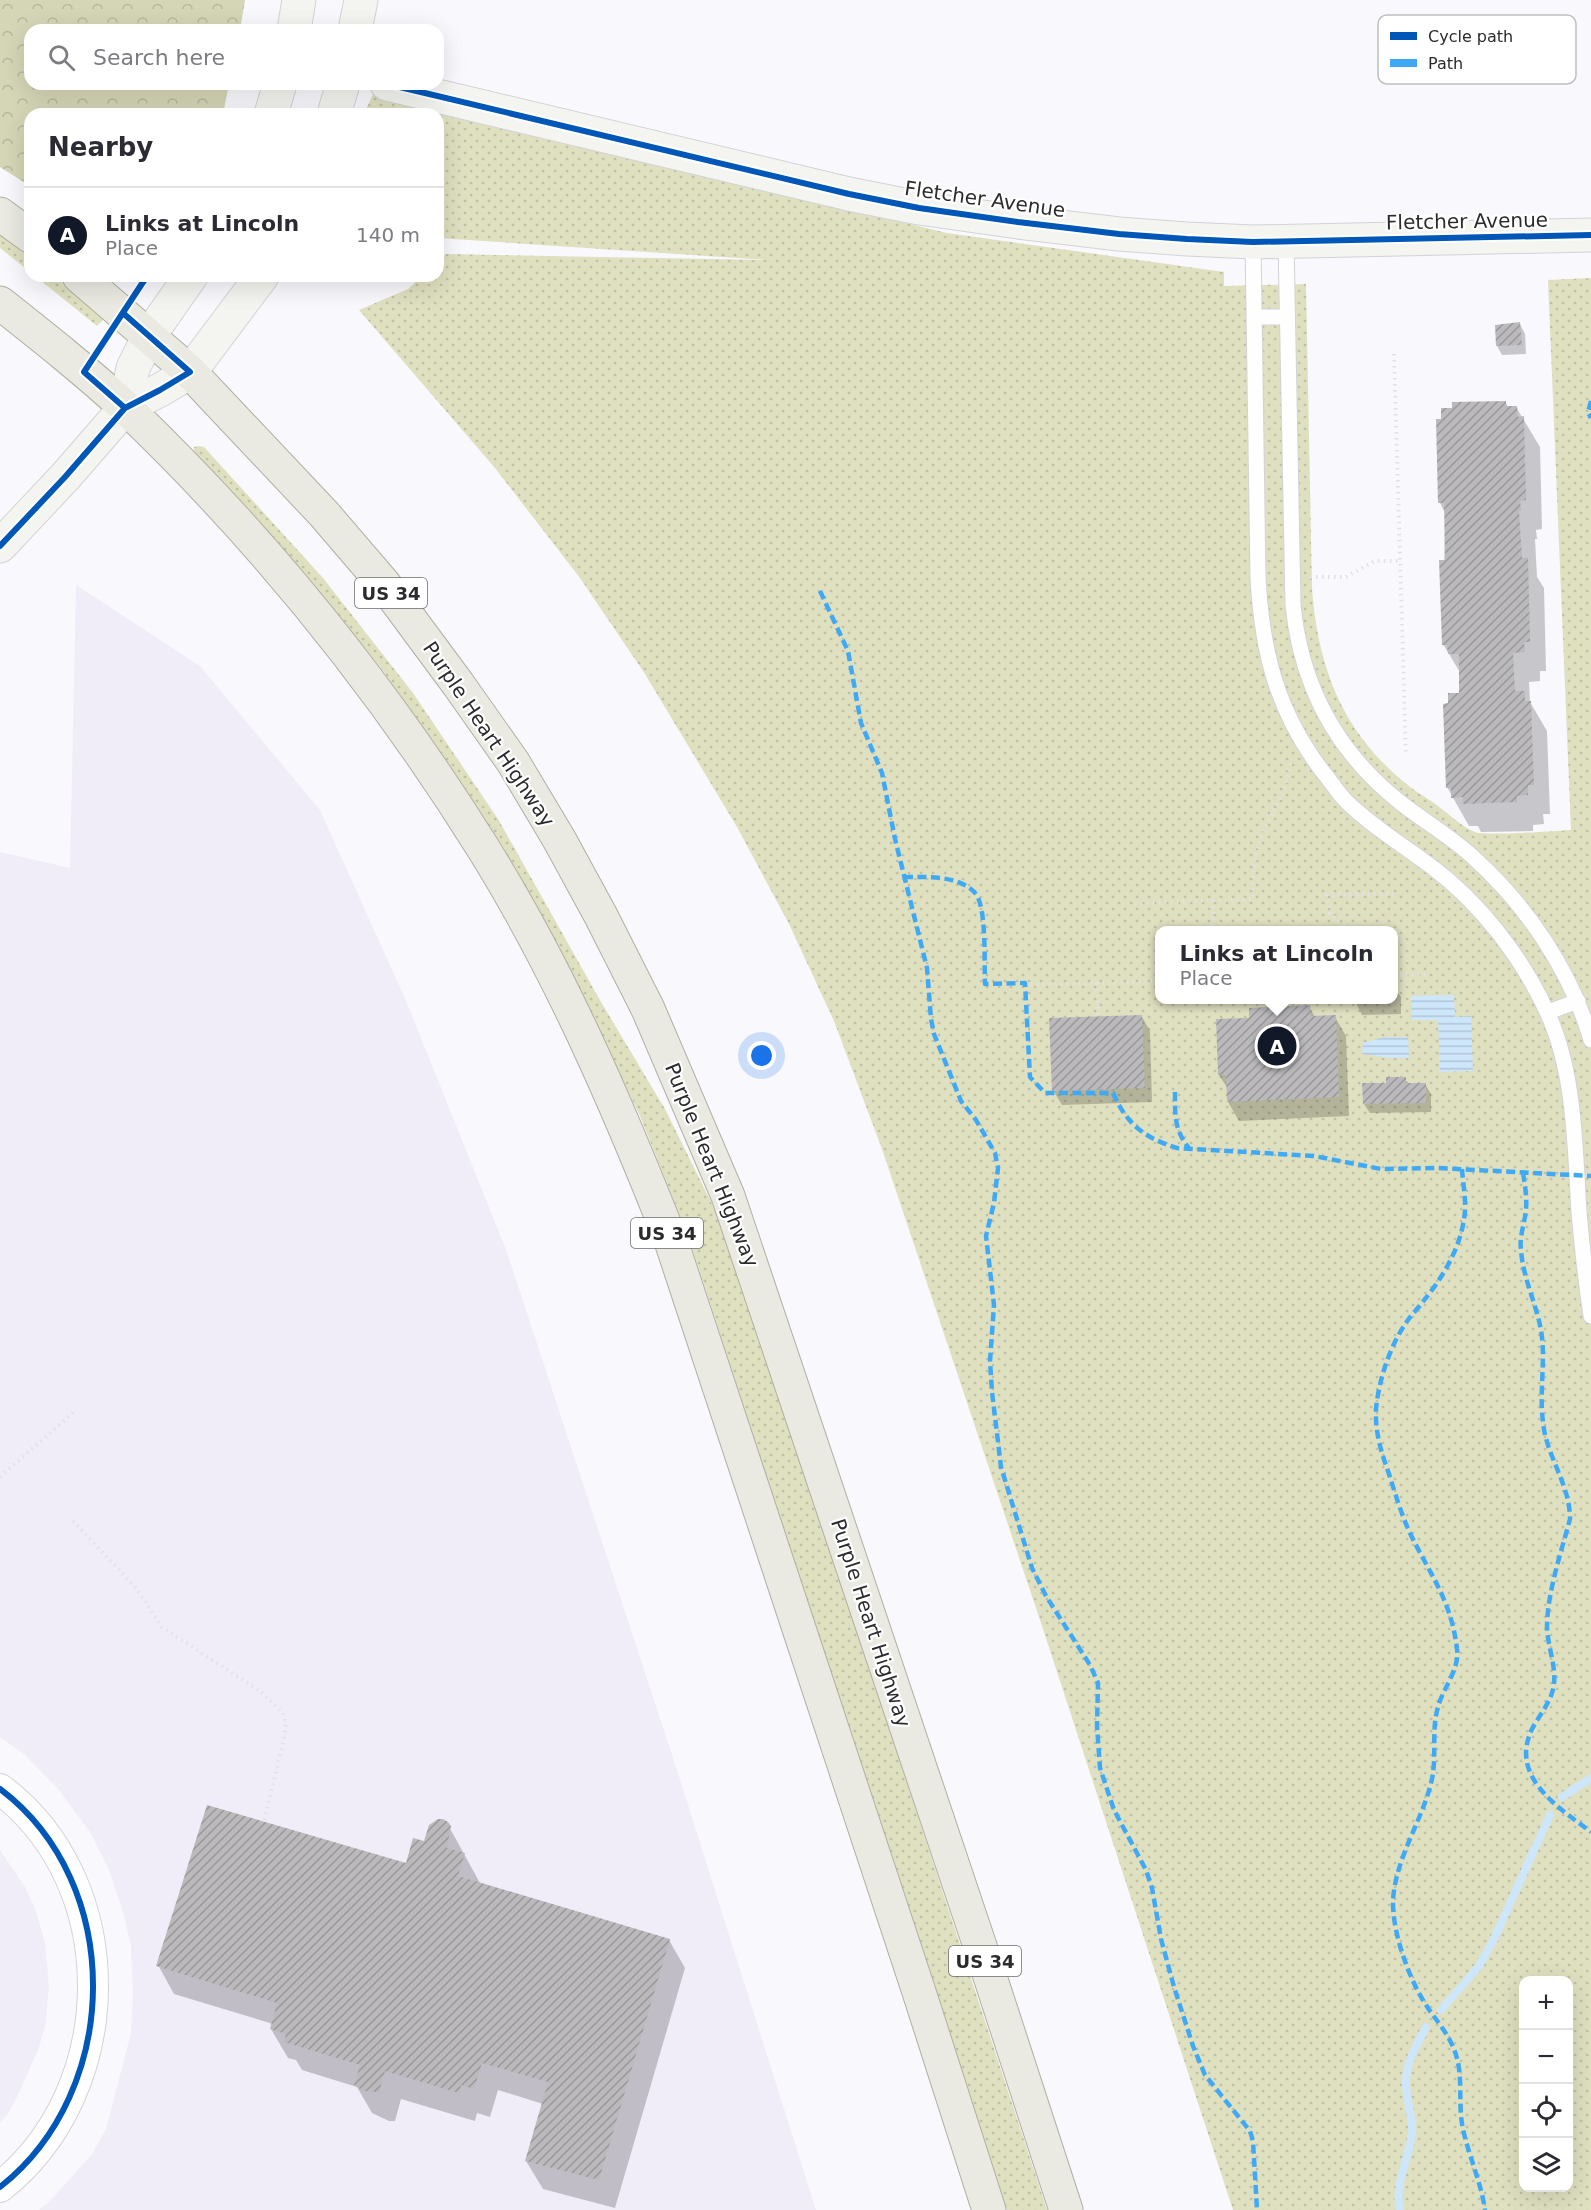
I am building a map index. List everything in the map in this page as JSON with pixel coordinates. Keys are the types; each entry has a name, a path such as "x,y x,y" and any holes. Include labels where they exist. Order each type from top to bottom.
{"main road":[{"path":"0,214 24,232"},
{"name":"Purple Heart Highway","path":"86,282 190,372 332,522 384,584 513,762 560,839 648,1009 703,1136 750,1259 1066,2210"},
{"name":"US 34","path":"0,303 125,408 228,514 311,607 425,758 484,850 538,947 586,1041 632,1144 670,1238 989,2210"}],"street":[{"path":"295,24 299,0"},
{"path":"356,24 361,0"},
{"path":"273,108 278,90"},
{"path":"336,108 341,90"},
{"name":"Fletcher Avenue","path":"412,90 849,194 908,206 995,219 1119,234 1253,242 1591,235"},
{"path":"125,408 133,368 149,336 186,282"},
{"path":"0,546 65,477 125,408 190,372 258,282"},
{"path":"0,1789 34,1823 55,1851 73,1885 85,1921 93,1964 93,2009 86,2053 73,2090 56,2123 35,2153 0,2187"}],"lane":[{"path":"1286,241 1294,618 1302,659 1317,699 1342,743 1370,777 1473,857 1510,896 1554,956 1578,1001 1591,1040"},
{"path":"1253,242 1257,532 1261,621 1270,668 1287,714 1310,754 1346,800 1376,826 1447,879 1484,916 1525,971 1548,1012 1559,1048 1573,1121 1583,1253 1590,1307"},
{"path":"1255,317 1287,317"},
{"path":"1548,1012 1578,1001"}],"path":[{"path":"1394,354 1406,756"},
{"path":"1292,578 1346,577 1375,561 1401,561"},
{"path":"1135,903 1252,899 1254,864 1259,842 1287,783 1290,758 1286,749"},
{"path":"1344,926 1330,913 1327,895 1393,894"},
{"path":"1213,900 1214,926"},
{"path":"1398,975 1428,974"},
{"path":"1025,983 1038,985 1155,981"},
{"path":"1097,983 1098,1017"},
{"path":"0,1477 75,1411"},
{"path":"72,1521 136,1588 162,1627 261,1692 283,1713 286,1724 284,1739 264,1821"}],"shaded area":[{"path":"76,585 200,666 320,810 407,1003 507,1252 678,1773 816,2210 39,2210 92,2154 106,2129 131,2033 133,1995 131,1947 124,1915 109,1870 90,1832 58,1789 24,1754 0,1737 0,852 70,868"},
{"path":"0,1850 25,1887 35,1908 45,1943 49,1985 46,2022 39,2047 21,2089 8,2114 0,2123"}],"green space":[{"path":"0,0 245,0 241,24 24,24 24,90 228,90 224,108 24,108 24,182 0,167"},
{"path":"373,94 431,108 367,108"},
{"path":"444,111 947,233 1224,272 1224,286 1306,284 1312,589 1315,618 1327,671 1349,719 1382,762 1407,785 1459,823 1475,832 1491,834 1571,830 1548,280 1591,278 1591,2210 1233,2210 1042,1626 882,1149 834,1021 789,924 737,827 645,674 580,578 495,468 359,310 408,289 416,282 444,282 444,256 446,254 767,260 444,238"},
{"path":"0,232 24,252 24,267 0,248"},
{"path":"42,282 61,282 105,318 97,326"},
{"path":"194,447 204,447 323,578 413,693 498,819 601,1002 665,1109 713,1206 736,1261 1047,2210 1007,2210 687,1233 640,1116 556,942 468,793 381,668 288,555 195,456"}],"water":[{"path":"1454,995 1455,1017 1471,1016 1473,1071 1440,1072 1438,1020 1412,1020 1411,996"},
{"path":"1384,1037 1408,1037 1409,1058 1362,1054 1363,1043"}],"building":[{"path":"1520,322 1522,345 1496,346 1495,325"},
{"path":"1506,401 1506,406 1517,406 1518,417 1524,416 1526,500 1520,501 1521,511 1519,511 1522,558 1528,558 1530,642 1524,642 1525,652 1513,653 1515,691 1525,691 1525,701 1531,701 1534,785 1528,785 1528,795 1517,796 1517,802 1463,804 1463,797 1451,798 1451,788 1446,788 1443,704 1448,703 1448,693 1459,693 1459,654 1448,654 1447,645 1442,645 1439,560 1445,560 1444,503 1438,503 1436,419 1441,419 1441,408 1452,408 1452,402"},
{"path":"1310,1005 1311,1016 1336,1015 1339,1097 1227,1102 1226,1075 1218,1075 1216,1019 1249,1018 1249,1008"},
{"path":"1142,1015 1145,1088 1052,1091 1049,1018"},
{"path":"1386,1077 1406,1077 1406,1083 1426,1083 1426,1103 1363,1104 1362,1083 1386,1083"},
{"path":"207,1805 406,1863 413,1838 424,1841 429,1825 438,1819 443,1819 451,1826 447,1848 465,1853 458,1876 670,1939 599,2180 525,2161 548,2082 482,2063 474,2089 461,2085 459,2093 385,2071 379,2092 363,2091 354,2085 360,2065 284,2042 286,2034 270,2029 277,2003 156,1966"}],"waterway":[{"path":"1562,1797 1591,1778"},
{"path":"1441,2010 1479,1966 1494,1939 1550,1815"},
{"path":"1400,2210 1400,2181 1412,2133 1406,2086 1407,2072 1413,2052 1426,2027"}],"marked path":[{"path":"1591,401 1588,412 1591,418"},
{"path":"820,591 848,651 861,723 882,773 895,839 927,968 934,1034 961,1101 976,1120 995,1153 998,1168 994,1203 986,1236 994,1305 990,1361 992,1392 1001,1467 1032,1568 1046,1596 1090,1665 1098,1683 1097,1726 1100,1768 1114,1810 1146,1870 1152,1888 1161,1939 1193,2046 1205,2075 1250,2131 1253,2141 1257,2210"},
{"path":"904,877 951,880 968,887 975,893 979,900 983,922 985,984 1025,983 1030,1077 1045,1093 1113,1093 1124,1114 1138,1129 1155,1140 1177,1148 1314,1156 1381,1169 1438,1168 1591,1176"},
{"path":"1175,1092 1175,1115 1178,1128 1189,1148"},
{"path":"1462,1169 1465,1213 1459,1241 1438,1281 1408,1320 1396,1340 1383,1374 1377,1398 1376,1417 1381,1450 1401,1510 1409,1531 1445,1601 1457,1649 1456,1664 1440,1700 1436,1716 1432,1779 1423,1809 1399,1868 1395,1884 1393,1913 1403,1955 1414,1982 1426,2005 1448,2036 1457,2057 1461,2119 1485,2210"},
{"path":"1523,1173 1526,1204 1521,1250 1524,1271 1541,1330 1543,1422 1548,1447 1566,1494 1570,1519 1548,1612 1547,1632 1554,1669 1553,1690 1532,1729 1527,1746 1527,1762 1540,1789 1591,1832"}],"cycle path":[{"path":"412,90 849,194 919,208 1018,222 1119,234 1253,242 1591,235"},
{"path":"125,408 84,372 143,282"},
{"path":"0,546 65,477 125,408 190,372 123,313"},
{"path":"0,1789 41,1829 70,1878 88,1931 93,1988 87,2044 69,2098 40,2146 0,2187"}],"place":[{"name":"Links at Lincoln","path":"1277,1046"}]}
